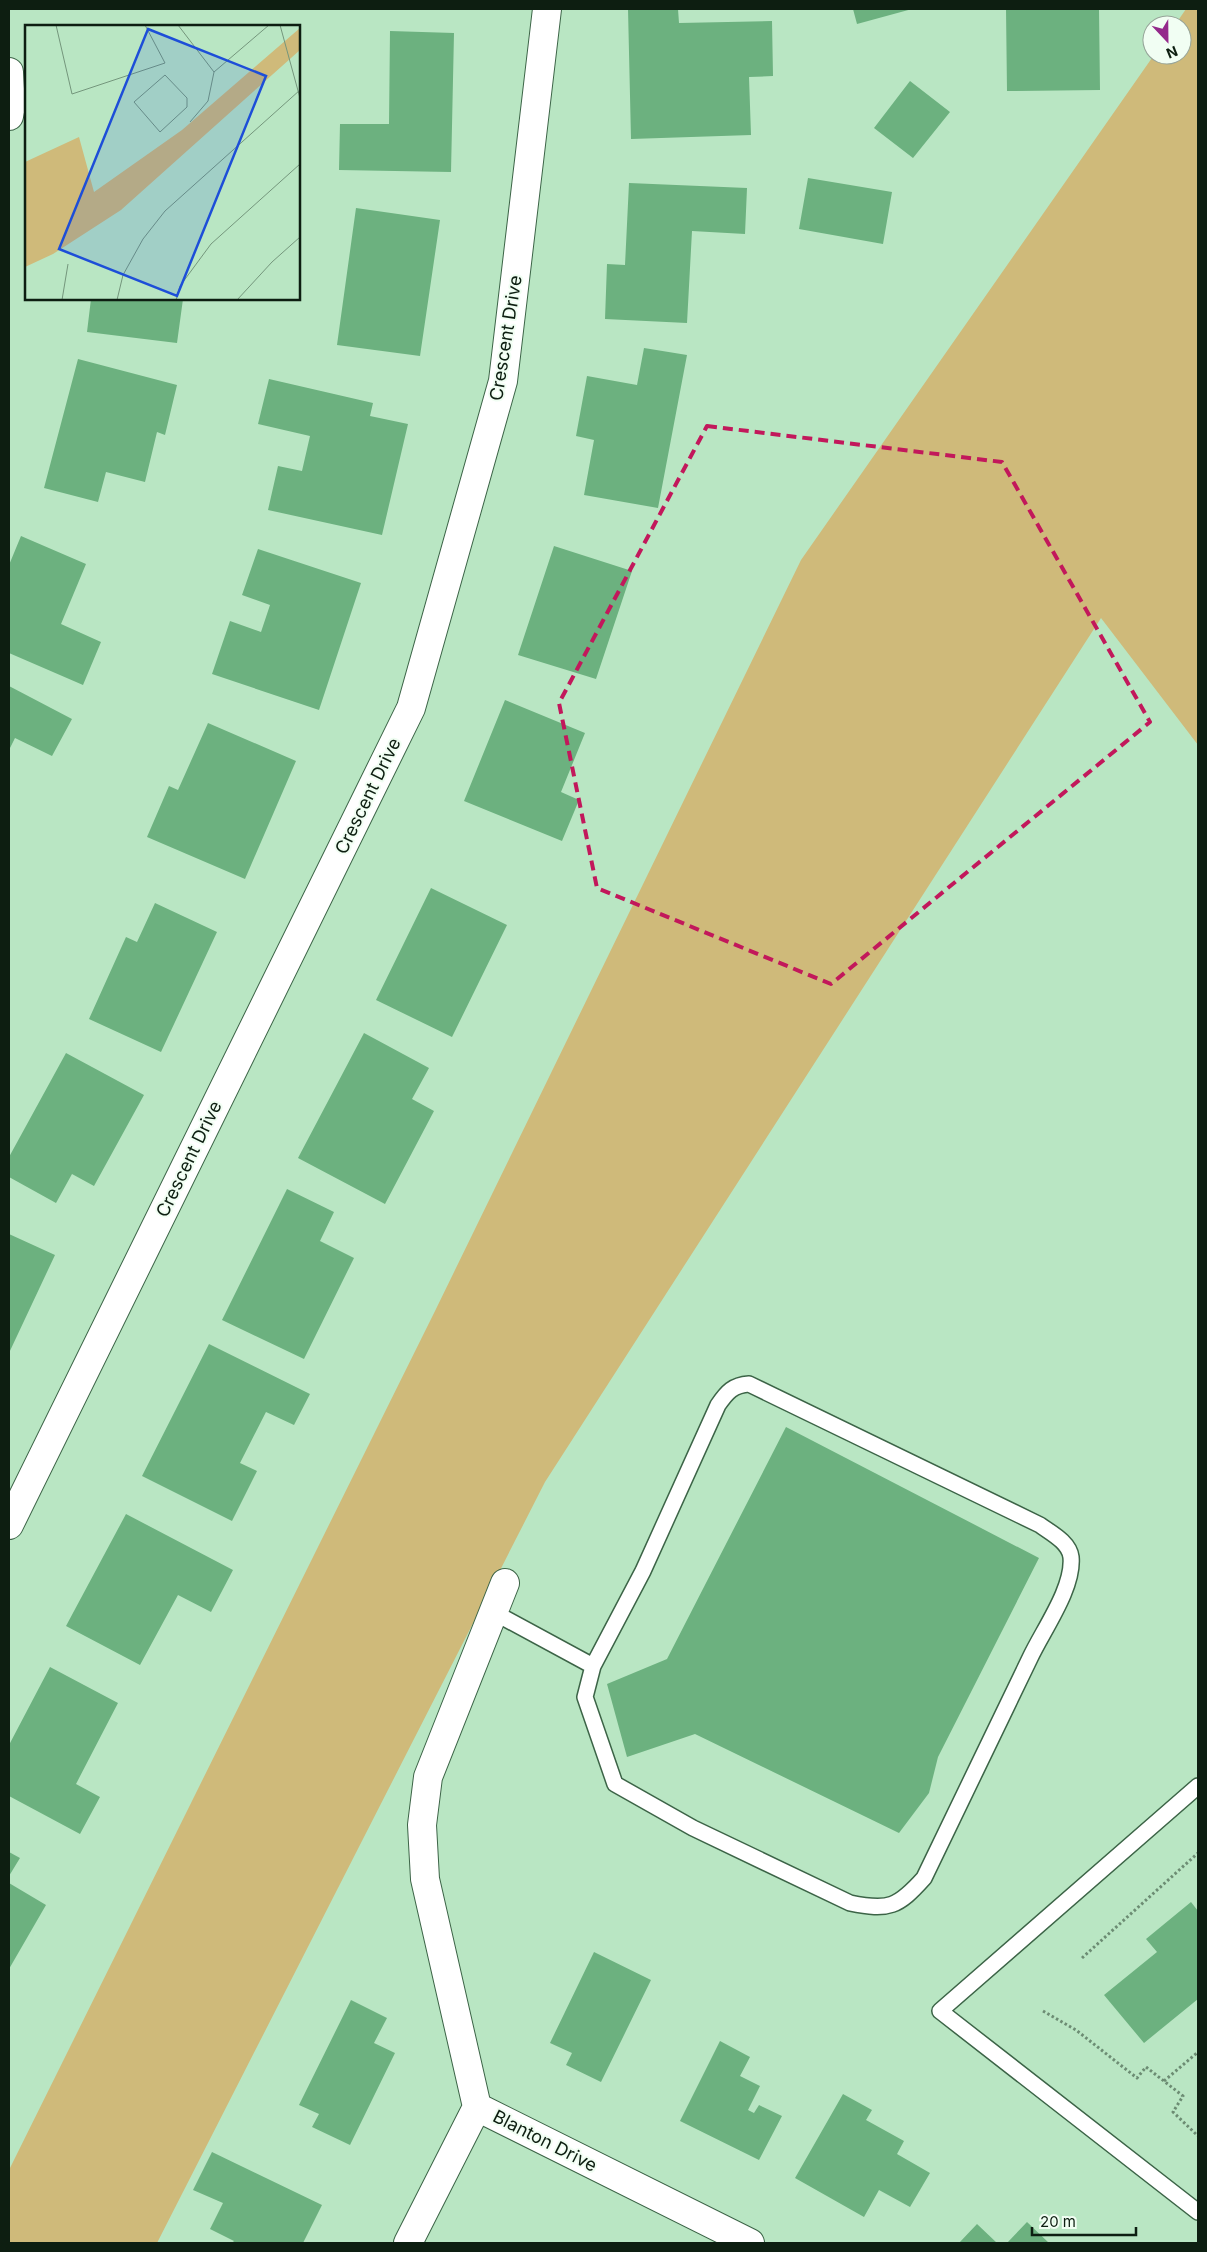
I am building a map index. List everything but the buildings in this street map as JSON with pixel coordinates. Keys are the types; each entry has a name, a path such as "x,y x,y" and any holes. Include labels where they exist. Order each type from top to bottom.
{"street":[{"name":"Crescent Drive","path":"9,1525 411,708 503,381 547,9"},
{"path":"9,72 11,106 9,116"},
{"path":"477,2106 426,1879 422,1825 428,1777 505,1583"},
{"name":"Blanton Drive","path":"408,2243 477,2106 750,2243"}],"lane":[{"path":"749,1384 766,1390 1040,1525 1061,1540 1071,1554 1071,1568 1064,1591 1033,1651 924,1878 908,1897 893,1905 875,1908 850,1904 693,1828 615,1784 586,1697 592,1666 644,1571 718,1405 728,1391 737,1385 749,1384"},
{"path":"494,1612 592,1666"},
{"path":"1198,1786 940,2011 1198,2212"}],"path":[{"path":"1082,1958 1198,1853"},
{"path":"1042,2011 1076,2030 1137,2078 1146,2067 1183,2096 1173,2112 1198,2136"},
{"path":"1164,2081 1198,2052"}],"highlighted area":[{"path":"707,426 1002,462 1150,722 831,984 597,888 559,703"}],"shaded area":[{"path":"1186,9 1198,9 1198,745 1101,618 545,1482 157,2243 9,2243 9,2170 436,1309 801,560 1147,65 1192,65 1192,15 1182,15"}]}
